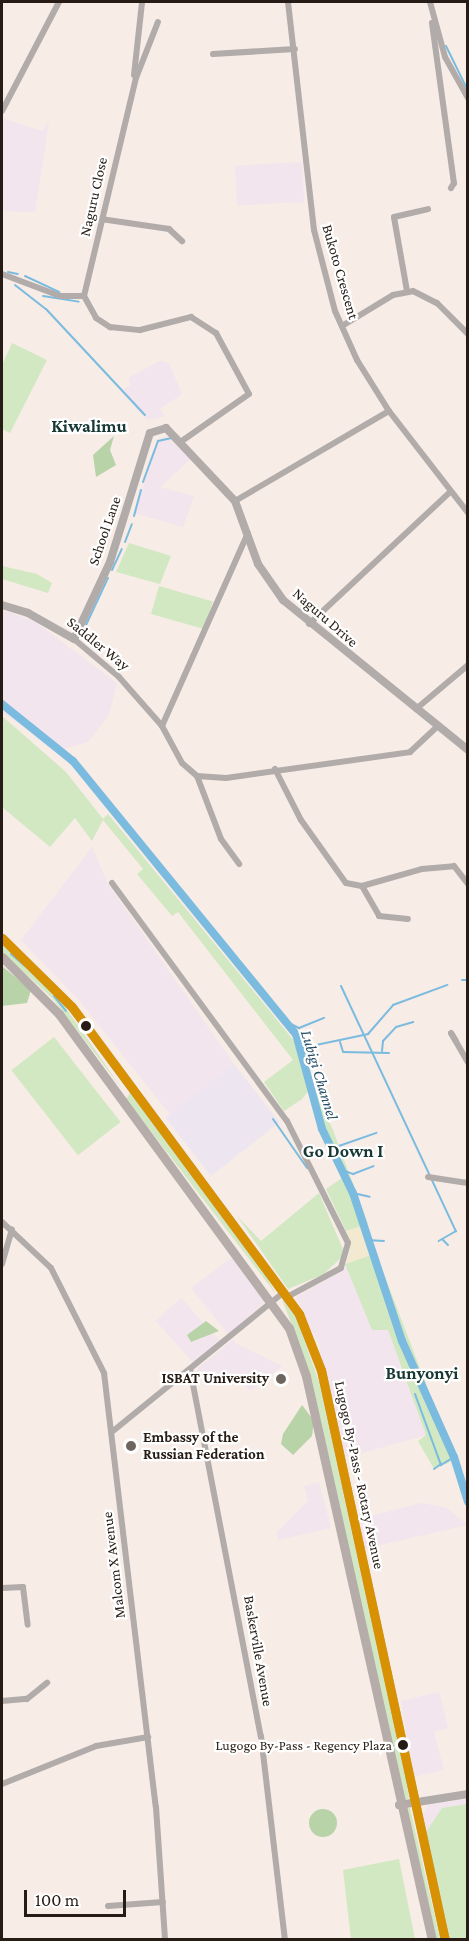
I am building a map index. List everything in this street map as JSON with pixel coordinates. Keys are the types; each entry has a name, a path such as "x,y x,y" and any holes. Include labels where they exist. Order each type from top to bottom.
{"main road":[{"name":"Lugogo By-Pass - Rotary Avenue","path":"2,938 54,986 285,1295 321,1370 412,1802 445,1940"},
{"name":"Lugogo By-Pass - Rotary Avenue","path":"2,957 59,1014 272,1302 306,1376 399,1805 432,1940"},
{"path":"120,1096 130,1087"}],"street":[{"path":"2,111 59,2"},
{"path":"133,88 142,2"},
{"name":"Bukoto Crescent","path":"288,2 314,230 342,326 389,411 468,513"},
{"path":"430,2 454,183 451,188"},
{"name":"Naguru Close","path":"84,296 133,88 158,22"},
{"path":"432,22 458,88 468,98"},
{"path":"213,54 295,49"},
{"path":"407,291 394,217 428,208"},
{"path":"101,219 169,229 182,241"},
{"path":"2,274 60,296 84,296 96,318 110,327 140,330 191,316 216,333 249,394 183,441"},
{"path":"342,326 407,291"},
{"path":"407,291 437,303 468,334"},
{"path":"235,501 389,411"},
{"name":"Naguru Drive","path":"157,429 183,441 235,501 267,579 309,624 468,750"},
{"name":"School Lane","path":"74,639 110,562 141,466 157,429"},
{"path":"309,624 450,492"},
{"path":"162,726 248,532"},
{"name":"Saddler Way","path":"2,605 28,613 74,639 119,677 162,726 182,763 197,776"},
{"path":"416,709 468,665"},
{"path":"239,864 221,839 197,776 226,778 275,769 410,752 437,727"},
{"path":"275,769 327,859 346,883 362,886 422,868 454,866 468,884"},
{"path":"112,884 287,1121 348,1243 341,1268 272,1302 113,1431"},
{"path":"362,886 379,916 408,919"},
{"path":"456,1041 468,1063"},
{"path":"429,1177 468,1183"},
{"name":"Malcom X Avenue","path":"2,1222 51,1268 83,1325 104,1374 113,1431 148,1737 165,1940"},
{"path":"2,1264 12,1229"},
{"name":"Baskerville Avenue","path":"190,1369 261,1736 285,1940"},
{"path":"2,1588 23,1587 28,1626"},
{"path":"2,1701 27,1699 47,1683"},
{"path":"2,1784 96,1746 148,1737"},
{"path":"399,1805 468,1794"},
{"path":"108,1906 163,1902"}],"shaded area":[{"path":"2,118 42,131 49,122 35,212 2,211"},
{"path":"302,162 304,202 237,205 235,166"},
{"path":"160,361 169,363 182,394 160,409 165,416 147,420 120,391 131,385 128,378"},
{"path":"166,436 191,459 160,487 194,496 183,527 134,513 158,441"},
{"path":"2,610 34,621 117,683 109,715 88,742 58,751 2,712"},
{"path":"92,847 108,884 234,1064 172,1117 79,1000 21,940"},
{"path":"234,1064 280,1122 211,1176 165,1118"},
{"path":"234,1256 265,1301 229,1335 191,1288"},
{"path":"345,1264 376,1329 388,1330 426,1435 341,1459 333,1421 339,1419 318,1361 320,1347 296,1297 339,1273"},
{"path":"181,1298 220,1342 195,1365 156,1321"},
{"path":"233,1340 282,1366 251,1391 232,1375 197,1379 197,1369"},
{"path":"319,1482 331,1528 278,1540 276,1533 308,1501 304,1486"},
{"path":"421,1503 447,1508 467,1525 364,1549 359,1529 368,1517"},
{"path":"439,1692 448,1728 434,1732 444,1770 413,1777 401,1701"},
{"path":"467,1799 467,1804 442,1808 426,1832 423,1815 428,1805"}],"green space":[{"path":"12,343 47,360 10,433 2,429 2,365"},
{"path":"114,436 110,450 116,465 96,477 93,455"},
{"path":"129,543 171,556 160,584 116,572"},
{"path":"2,566 37,574 52,583 48,593 2,579"},
{"path":"159,586 213,601 205,629 151,614"},
{"path":"2,716 66,772 103,819 108,814 298,1046 314,1084 302,1099 284,1111 264,1082 293,1060 178,912 172,916 137,874 143,869 103,820 92,841 75,818 50,847 2,807"},
{"path":"2,943 54,991 123,1090 53,999 2,952"},
{"path":"2,966 31,990 27,1003 2,1006"},
{"path":"54,1037 120,1122 78,1155 11,1070"},
{"path":"316,1091 368,1224 346,1231 326,1189 342,1178 315,1112"},
{"path":"131,1092 259,1264 276,1294 126,1099"},
{"path":"319,1193 345,1254 324,1274 288,1289 237,1216 261,1241"},
{"path":"376,1253 455,1460 434,1469 418,1441 426,1435 388,1330 372,1330 345,1264"},
{"path":"282,1299 296,1317 319,1382 406,1781 409,1798 404,1801 311,1376"},
{"path":"206,1321 219,1331 191,1342 187,1335"},
{"path":"302,1405 314,1421 312,1436 293,1455 281,1444 283,1434"},
{"path":"467,1804 467,1939 450,1939 426,1832 442,1808"},
{"path":"406,1808 410,1808 440,1939 434,1939"},
{"path":"323,1809 333,1813 337,1823 333,1833 323,1837 313,1833 309,1823 313,1813"},
{"path":"399,1859 415,1939 351,1939 343,1870"}],"sand":[{"path":"368,1224 376,1253 345,1264 350,1253 346,1231"}],"waterway":[{"path":"446,46 468,91"},
{"path":"8,272 18,274"},
{"path":"25,276 60,292"},
{"path":"15,285 46,309 145,415"},
{"path":"43,296 79,302"},
{"path":"143,482 158,441 172,438"},
{"path":"134,516 141,490"},
{"path":"125,542 132,524"},
{"path":"112,570 122,549"},
{"path":"86,625 108,578"},
{"name":"Lubigi Channel","path":"2,704 73,761 296,1034 322,1129 353,1193 402,1341 454,1457 468,1502"},
{"path":"11,954 25,966"},
{"path":"462,980 468,980"},
{"path":"297,1049 368,1034 393,1005 447,985"},
{"path":"341,986 456,1231 439,1241"},
{"path":"54,996 66,1011"},
{"path":"285,1021 299,1028 324,1018"},
{"path":"382,1051 383,1041 396,1027 413,1022"},
{"path":"340,1042 343,1052 389,1053"},
{"path":"273,1119 307,1168"},
{"path":"333,1148 376,1133"},
{"path":"342,1170 353,1174 374,1166"},
{"path":"353,1193 370,1197"},
{"path":"367,1240 384,1241"},
{"path":"443,1240 448,1245"},
{"path":"415,1394 441,1465 454,1457"},
{"path":"434,1469 441,1464"}],"transit line":[{"path":"2,938 72,1007 299,1314 321,1370 445,1940"}],"place":[{"name":"ISBAT University","path":"281,1379"},
{"name":"Embassy of the Russian Federation","path":"131,1446"},
{"name":"Lugogo By-Pass - Regency Plaza","path":"403,1745"}],"district":[{"name":"Kiwalimu","path":"89,426"},
{"name":"Go Down I","path":"343,1151"},
{"name":"Bunyonyi","path":"422,1373"}]}
